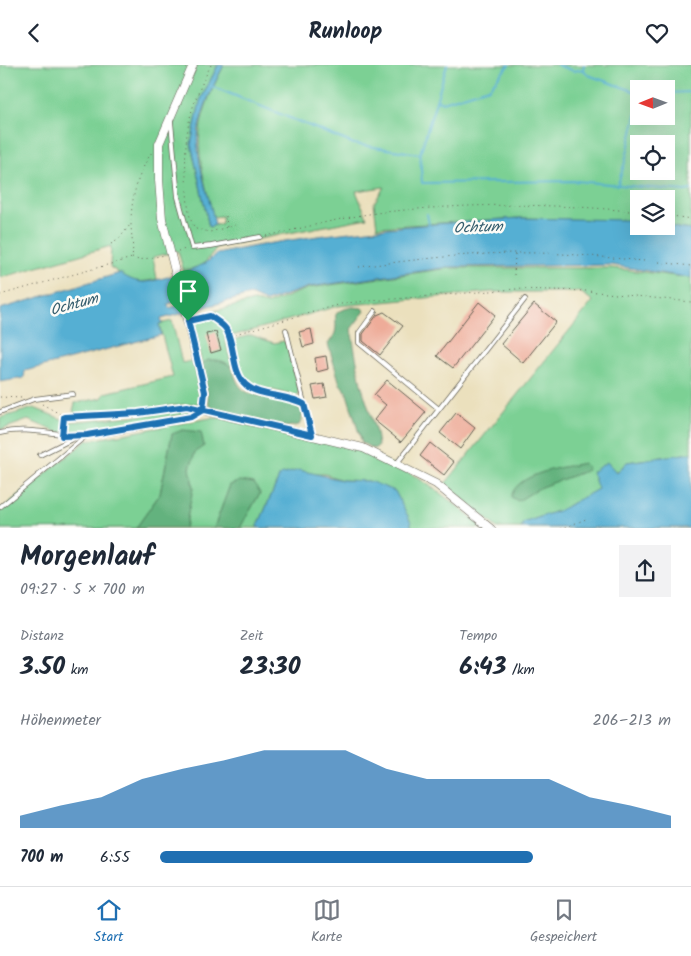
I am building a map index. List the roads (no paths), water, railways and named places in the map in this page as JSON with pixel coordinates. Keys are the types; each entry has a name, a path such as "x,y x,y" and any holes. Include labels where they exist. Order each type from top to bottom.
{"street":[{"path":"193,65 159,144 160,201 205,392 203,410 363,448 397,463 436,484 490,528"}],"lane":[{"path":"170,115 178,197 192,248 260,237"},
{"path":"397,463 525,299"},
{"path":"375,311 359,333 359,343 439,409"},
{"path":"227,329 240,380 248,387 256,390 295,398 304,404"},
{"path":"286,329 312,435"},
{"path":"0,412 34,399 73,394"},
{"path":"62,436 64,417 138,413 187,406 203,410"},
{"path":"0,433 21,429 62,436 87,435 191,417 203,410"},
{"path":"40,455 78,435"},
{"path":"0,507 87,435"}],"water":[{"path":"218,65 224,65 204,109 198,133 200,166 215,225 209,227 191,144 200,101"},
{"name":"Ochtum","path":"520,218 629,220 630,235 675,235 675,227 691,230 691,278 611,265 450,267 309,287 266,302 250,295 161,319 162,323 159,324 161,335 25,371 24,378 0,382 0,309 120,273 140,282 175,275 182,300 168,304 169,308 202,299 201,294 184,298 179,276 204,264 217,254 331,234 406,226"},
{"path":"691,453 691,528 521,528 523,523 560,510 598,489 592,472 607,462 617,473 627,462"},
{"path":"299,470 342,480 369,481 395,491 411,522 411,528 257,528 280,475"}],"waterway":[{"path":"422,183 420,154 447,65"},
{"path":"437,100 443,102 489,88 509,65"},
{"path":"557,65 574,71 583,69"},
{"path":"584,65 583,69 588,75 630,90"},
{"path":"211,86 354,144 420,154"},
{"path":"675,93 691,92"},
{"path":"618,184 634,125"},
{"path":"422,183 576,181 691,190"},
{"path":"427,214 429,224"}]}
